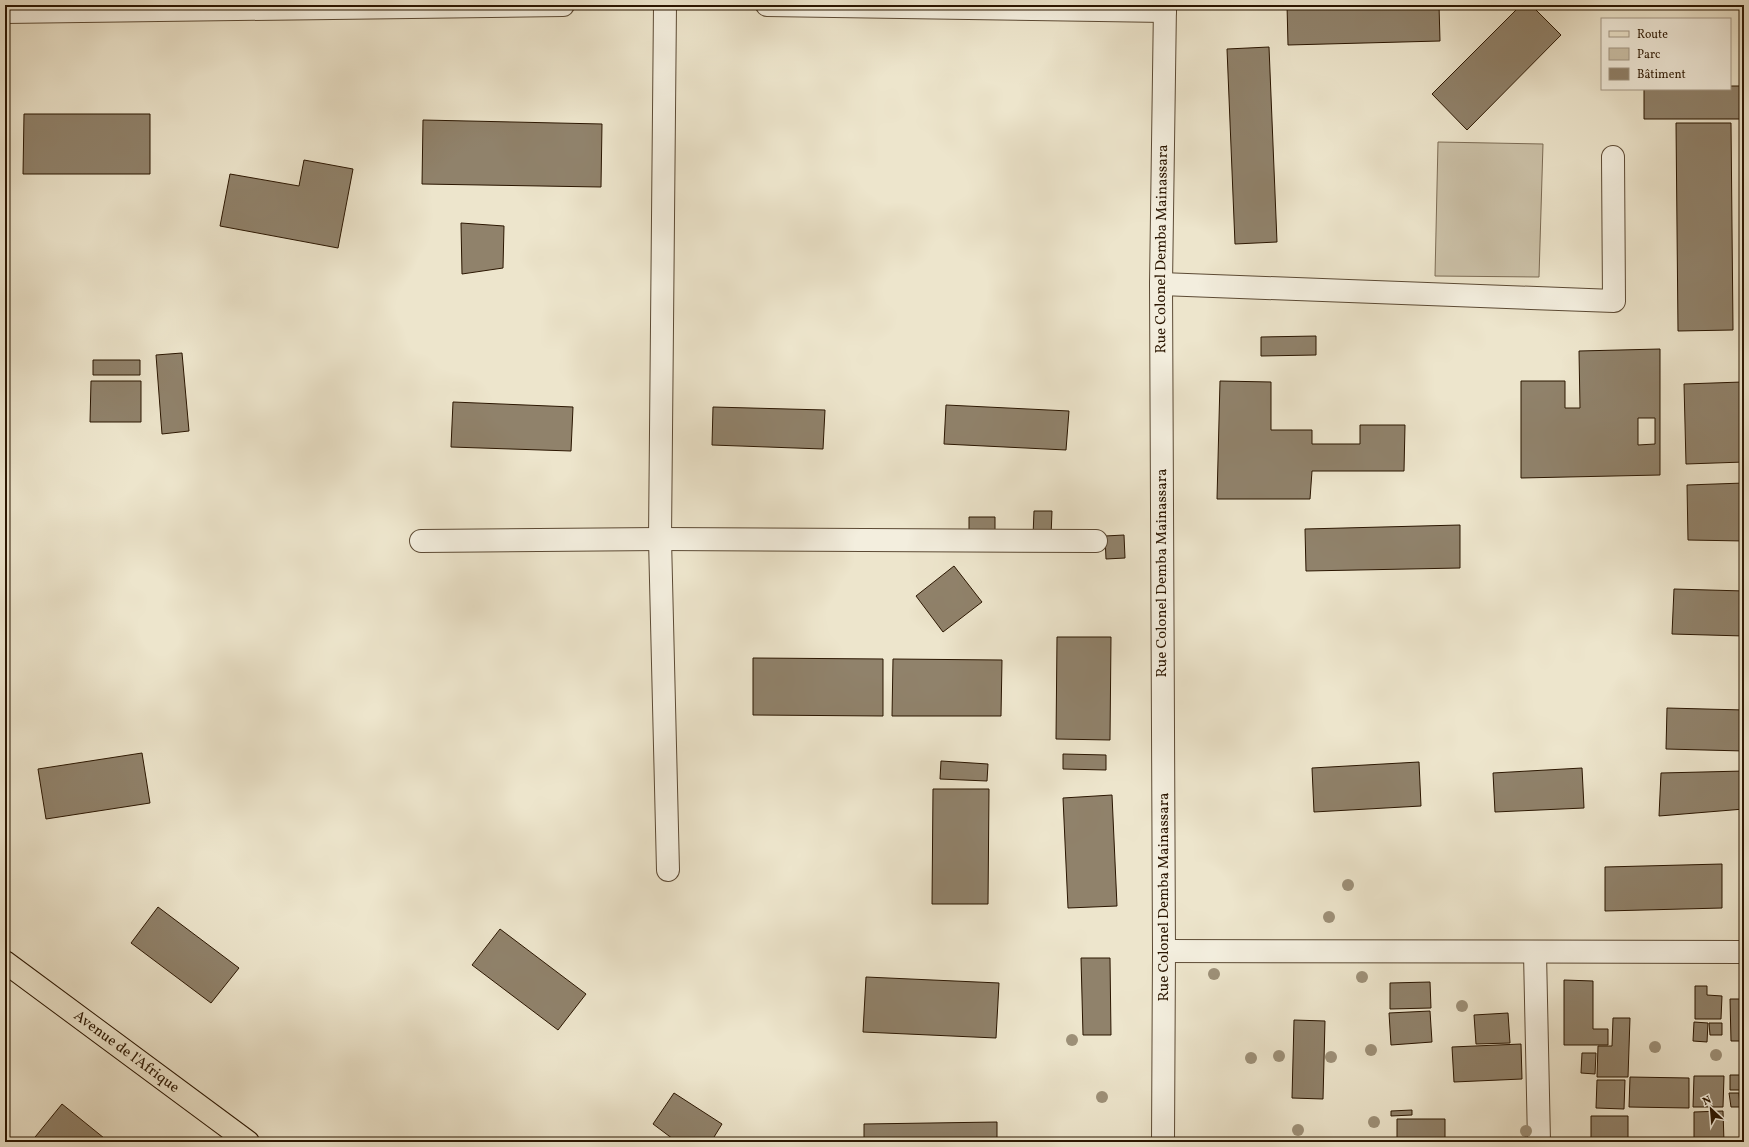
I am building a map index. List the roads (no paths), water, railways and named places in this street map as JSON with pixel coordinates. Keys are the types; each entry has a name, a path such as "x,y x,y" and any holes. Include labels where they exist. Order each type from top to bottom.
{"main road":[{"name":"Avenue de l'Afrique","path":"5,962 248,1142"}],"street":[{"path":"5,12 563,5"},
{"path":"665,5 660,539 668,870"},
{"path":"767,5 1165,8"},
{"name":"Rue Colonel Demba Mainassara","path":"1163,1142 1164,951 1161,284 1165,8"},
{"path":"1161,284 1614,302 1614,157"},
{"path":"421,541 660,539 1096,541"},
{"path":"1164,951 1535,953 1744,952"},
{"path":"1535,953 1538,1142"}]}
